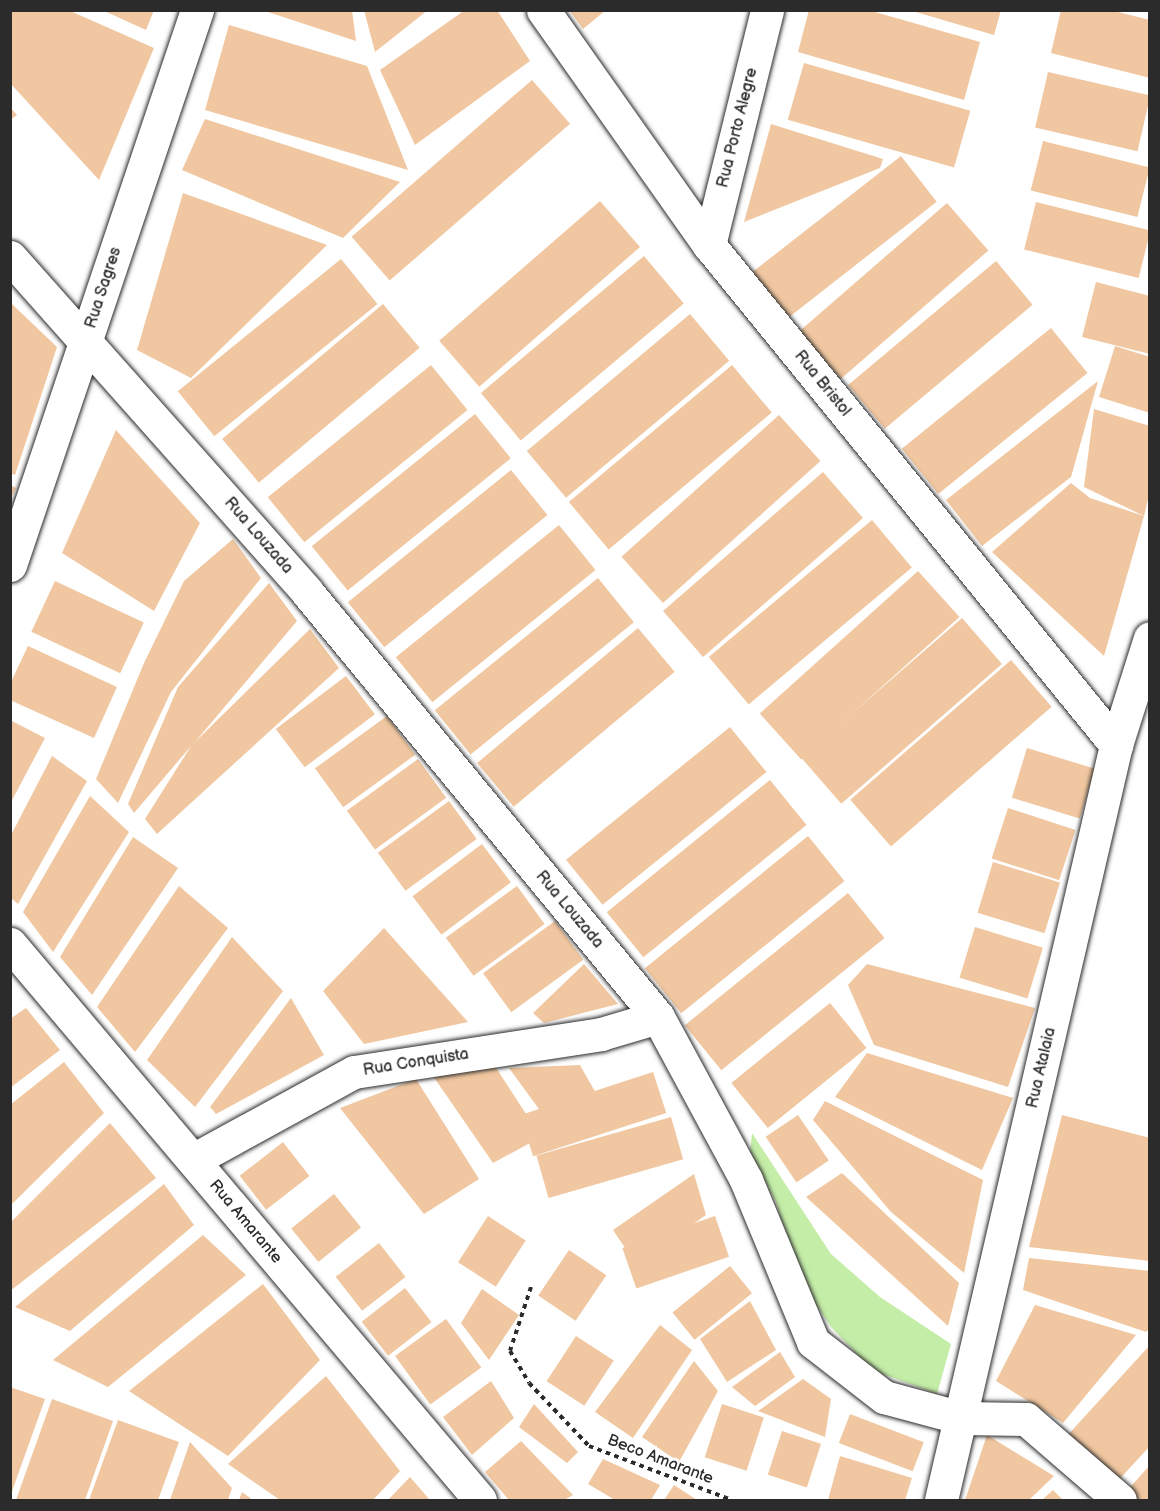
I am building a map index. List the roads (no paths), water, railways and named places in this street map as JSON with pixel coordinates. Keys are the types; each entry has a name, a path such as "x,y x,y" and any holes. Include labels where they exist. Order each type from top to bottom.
{"street":[{"name":"Rua Sagres","path":"10,565 197,10"},
{"name":"Rua Bristol","path":"543,10 709,245 1116,745"},
{"name":"Rua Porto Alegre","path":"709,245 767,10"},
{"name":"Rua Louzada","path":"10,257 307,592 658,1017 746,1180 813,1342 884,1397 962,1418 1026,1419 1120,1500"},
{"name":"Rua Atalaia","path":"940,1500 962,1418 1116,745 1149,638"},
{"name":"Rua Amarante","path":"10,944 480,1500"},
{"name":"Rua Conquista","path":"193,1160 354,1072 601,1034 658,1017"}]}
